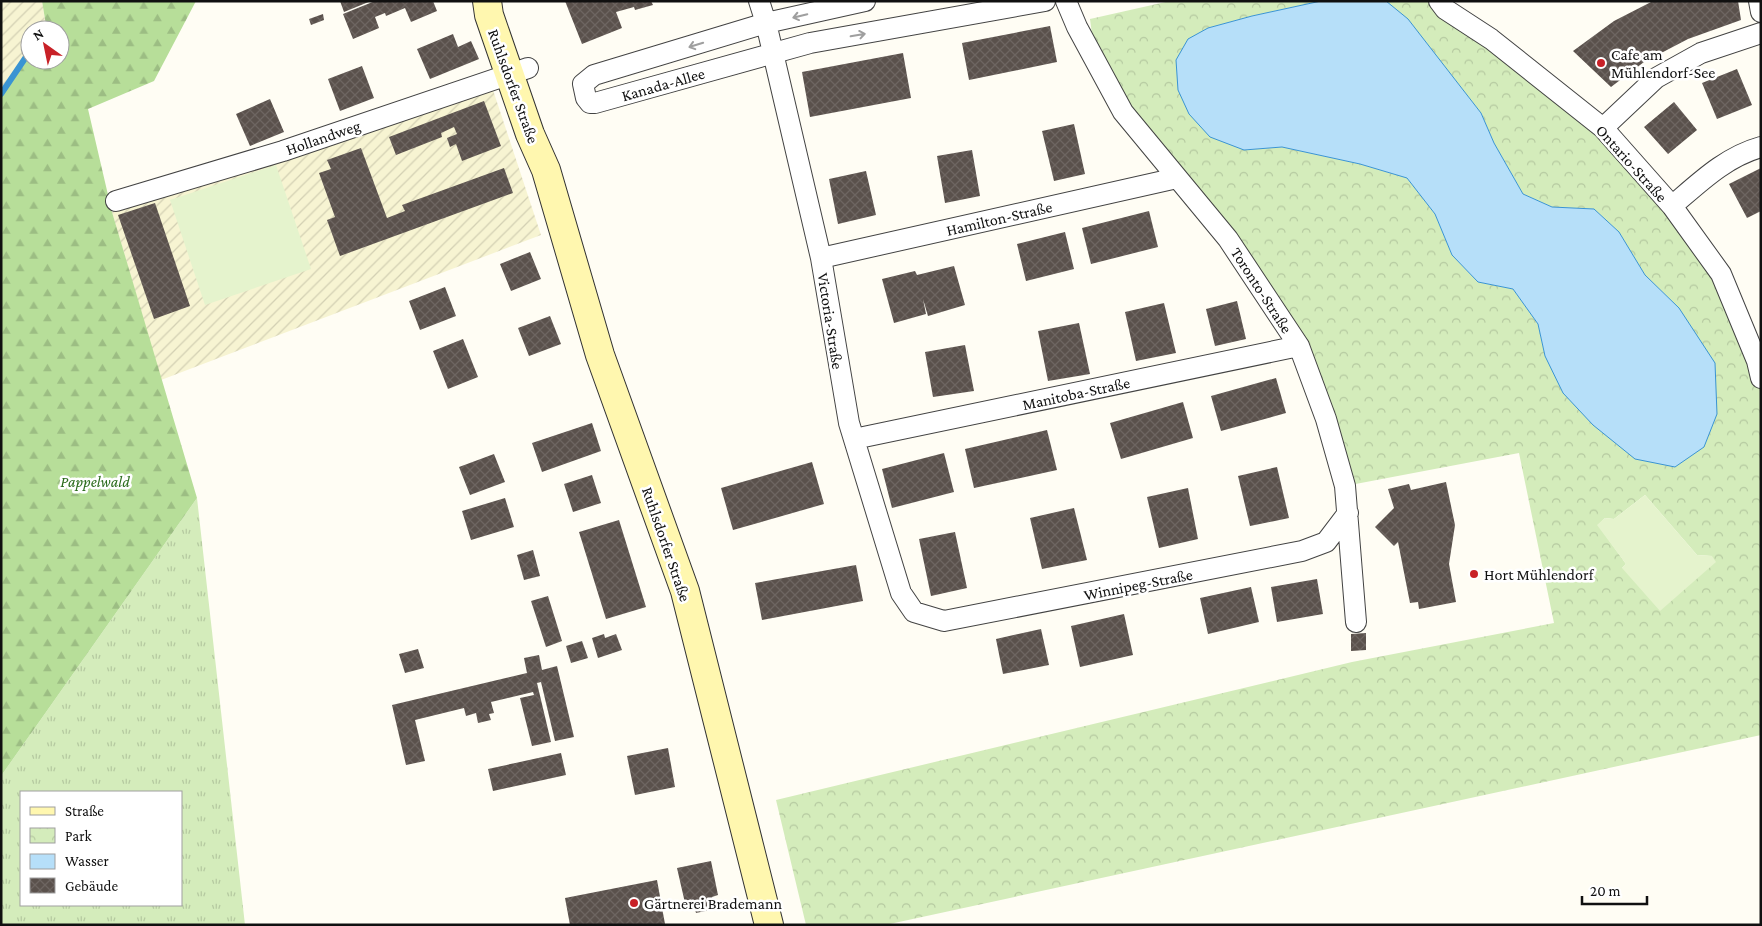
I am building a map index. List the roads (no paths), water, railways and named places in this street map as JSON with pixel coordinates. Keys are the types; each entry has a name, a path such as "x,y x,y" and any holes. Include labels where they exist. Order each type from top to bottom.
{"main road":[{"name":"Ruhlsdorfer Straße","path":"487,1 489,15 519,71"},
{"name":"Ruhlsdorfer Straße","path":"499,1 507,11 530,134 546,170 603,364 685,591 769,925"}],"street":[{"name":"Victoria-Straße","path":"759,1 766,23 821,258 836,358 854,439 901,593 914,612"},
{"name":"Kanada-Allee","path":"865,1 766,23 594,75 585,80 583,84 584,90 590,103 595,103 772,52 810,43 1045,1"},
{"name":"Toronto-Straße","path":"1066,1 1077,27 1123,112 1228,239 1299,346 1326,419 1345,486 1356,622"},
{"name":"Ontario-Straße","path":"1439,1 1445,9 1491,38 1603,128 1672,206 1721,274 1758,360 1761,378"},
{"path":"1759,1 1761,12"},
{"path":"1603,128 1664,74 1701,53 1761,33"},
{"name":"Hollandweg","path":"116,201 283,151 519,71"},
{"path":"1672,206 1724,162 1747,151 1761,147"},
{"name":"Hamilton-Straße","path":"821,258 1177,178"},
{"name":"Manitoba-Straße","path":"854,439 1299,346"},
{"name":"Winnipeg-Straße","path":"914,612 944,621 1302,552 1326,542 1348,513"}],"water":[{"path":"1321,1 1386,1 1408,19 1481,113 1494,143 1523,194 1552,207 1594,209 1619,232 1645,275 1679,308 1715,363 1717,414 1704,447 1675,467 1635,459 1593,425 1563,393 1545,356 1538,324 1513,289 1478,282 1452,255 1435,214 1407,178 1360,164 1282,147 1244,150 1210,137 1189,114 1178,90 1176,60 1188,39 1208,28"}],"waterway":[{"path":"1,94 20,66"}],"place":[{"name":"Cafe am Mühlendorf-See","path":"1601,63"},
{"name":"Hort Mühlendorf","path":"1474,574"},
{"name":"Gärtnerei Brademann","path":"634,903"}],"park label":[{"name":"Pappelwald","path":"95,481"}]}
